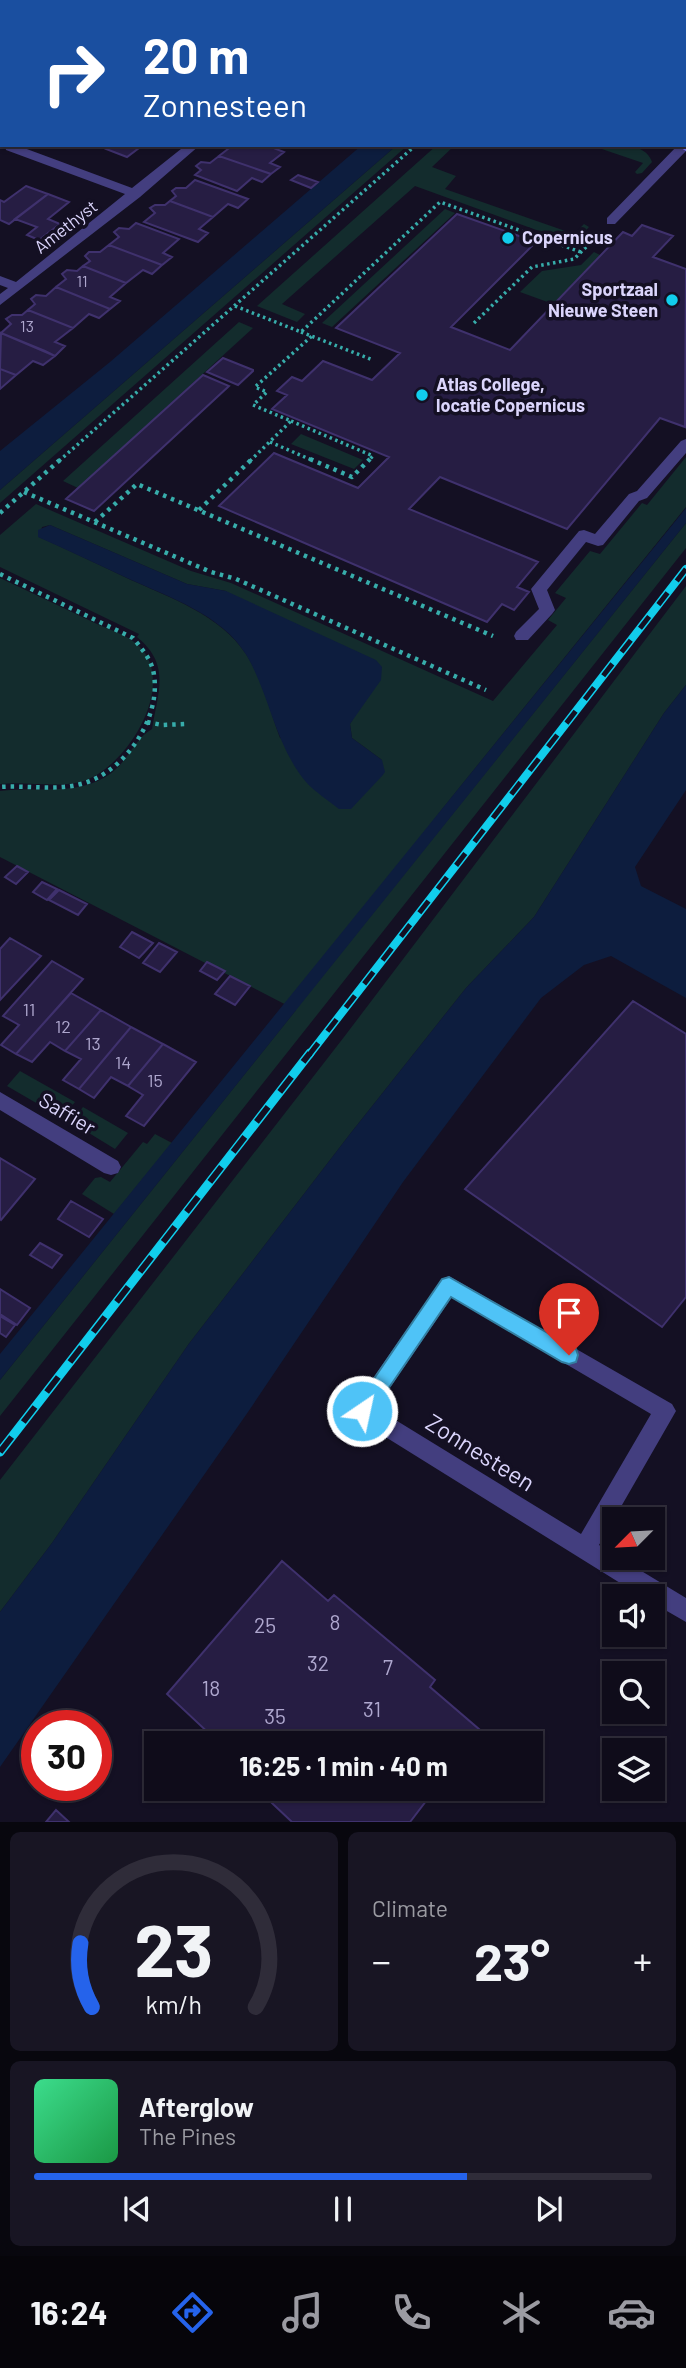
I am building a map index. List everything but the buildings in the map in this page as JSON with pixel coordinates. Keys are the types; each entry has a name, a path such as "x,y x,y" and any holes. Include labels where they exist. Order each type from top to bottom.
{"street":[{"name":"Amethyst","path":"10,147 136,194"},
{"name":"Amethyst","path":"0,301 192,147"},
{"path":"611,221 683,147"},
{"path":"0,280 17,287"},
{"path":"522,636 547,610 539,589 575,546 584,536 598,541 634,497 642,495 686,444"},
{"name":"Saffier","path":"0,1100 111,1167"},
{"name":"Zonnesteen","path":"585,1549 665,1411 449,1285 362,1411 585,1549 686,1611"}],"path":[{"path":"0,513 414,147"},
{"path":"301,332 440,202 581,253"},
{"path":"474,323 532,267 574,259 611,221"},
{"path":"235,306 373,360"},
{"path":"270,442 352,477 373,456 253,405 267,392 255,387 312,336"},
{"path":"199,510 291,421"},
{"path":"94,522 137,484 515,646 522,636"},
{"path":"24,492 211,572 236,579 486,690"},
{"path":"0,574 133,638 150,655 157,676 157,688 147,722 126,754 109,772 93,780 70,786 0,787"},
{"path":"147,722 162,725 185,724"}],"green space":[{"path":"395,147 406,147 0,503 0,490"},
{"path":"435,147 453,147 432,167 456,176 445,189 574,234 584,224 589,227 578,239 557,232 553,236 415,186 282,304 305,314 297,322 257,306"},
{"path":"596,147 634,147 642,150 652,162 642,173 637,174 635,172 643,163"},
{"path":"445,209 455,213 332,327 322,323"},
{"path":"594,252 600,255 553,304 520,292 542,271 581,265"},
{"path":"239,322 253,328 78,488 63,481"},
{"path":"301,434 363,460 354,469 291,444"},
{"path":"686,457 686,507 443,808 309,983 296,1009 686,523 686,548 0,1416 0,1380 296,1010 0,857 0,791 61,789 90,784 104,778 116,769 141,737 152,729 160,679 155,658 137,637 139,634 0,567 0,535 36,504 191,571 231,583 493,701 557,625 548,620 566,598 555,593 590,551 600,554 642,503 647,505","holes":["50,525 187,584 226,591 358,710 350,724 352,738 382,760 280,738 252,664 235,640 223,629 194,609 39,537 42,527"]},
{"path":"0,578 130,639 139,646 150,663 153,682 150,703 141,724 114,762 97,775 70,784 0,784"},
{"path":"686,586 686,685 664,713 534,917 466,988 350,1134 188,1345 52,1543 0,1612 0,1480 344,1037"},
{"path":"20,1071 75,1102 62,1118 7,1086"},
{"path":"83,1107 128,1133 115,1149 71,1122"},
{"path":"155,1134 172,1143 114,1214 82,1194 95,1178 101,1177 110,1182 143,1142 147,1144"}],"water":[{"path":"360,147 395,147 0,490 0,451 110,362"},
{"path":"686,508 686,523 0,1380 0,1354"},
{"path":"50,525 187,584 226,591 376,660 382,667 381,680 350,724 352,738 382,760 385,772 351,809 339,809 310,786 296,768 280,736 255,671 236,641 193,608 38,537 38,530"},
{"path":"686,685 686,790 635,867 641,886 686,909 686,998 611,956 584,965 541,998 403,1182 248,1412 40,1710 21,1710 21,1737 0,1767 0,1612 52,1543 188,1345 350,1134 466,988 534,917 664,713"}],"railway":[{"path":"309,1055 686,569"},
{"path":"0,1452 310,1053"}],"place":[{"name":"Copernicus","path":"508,238"},
{"name":"Sportzaal Nieuwe Steen","path":"672,300"},
{"name":"Atlas College, locatie Copernicus","path":"422,395"}],"route":[{"path":"362,1411 449,1285 569,1355"}]}
